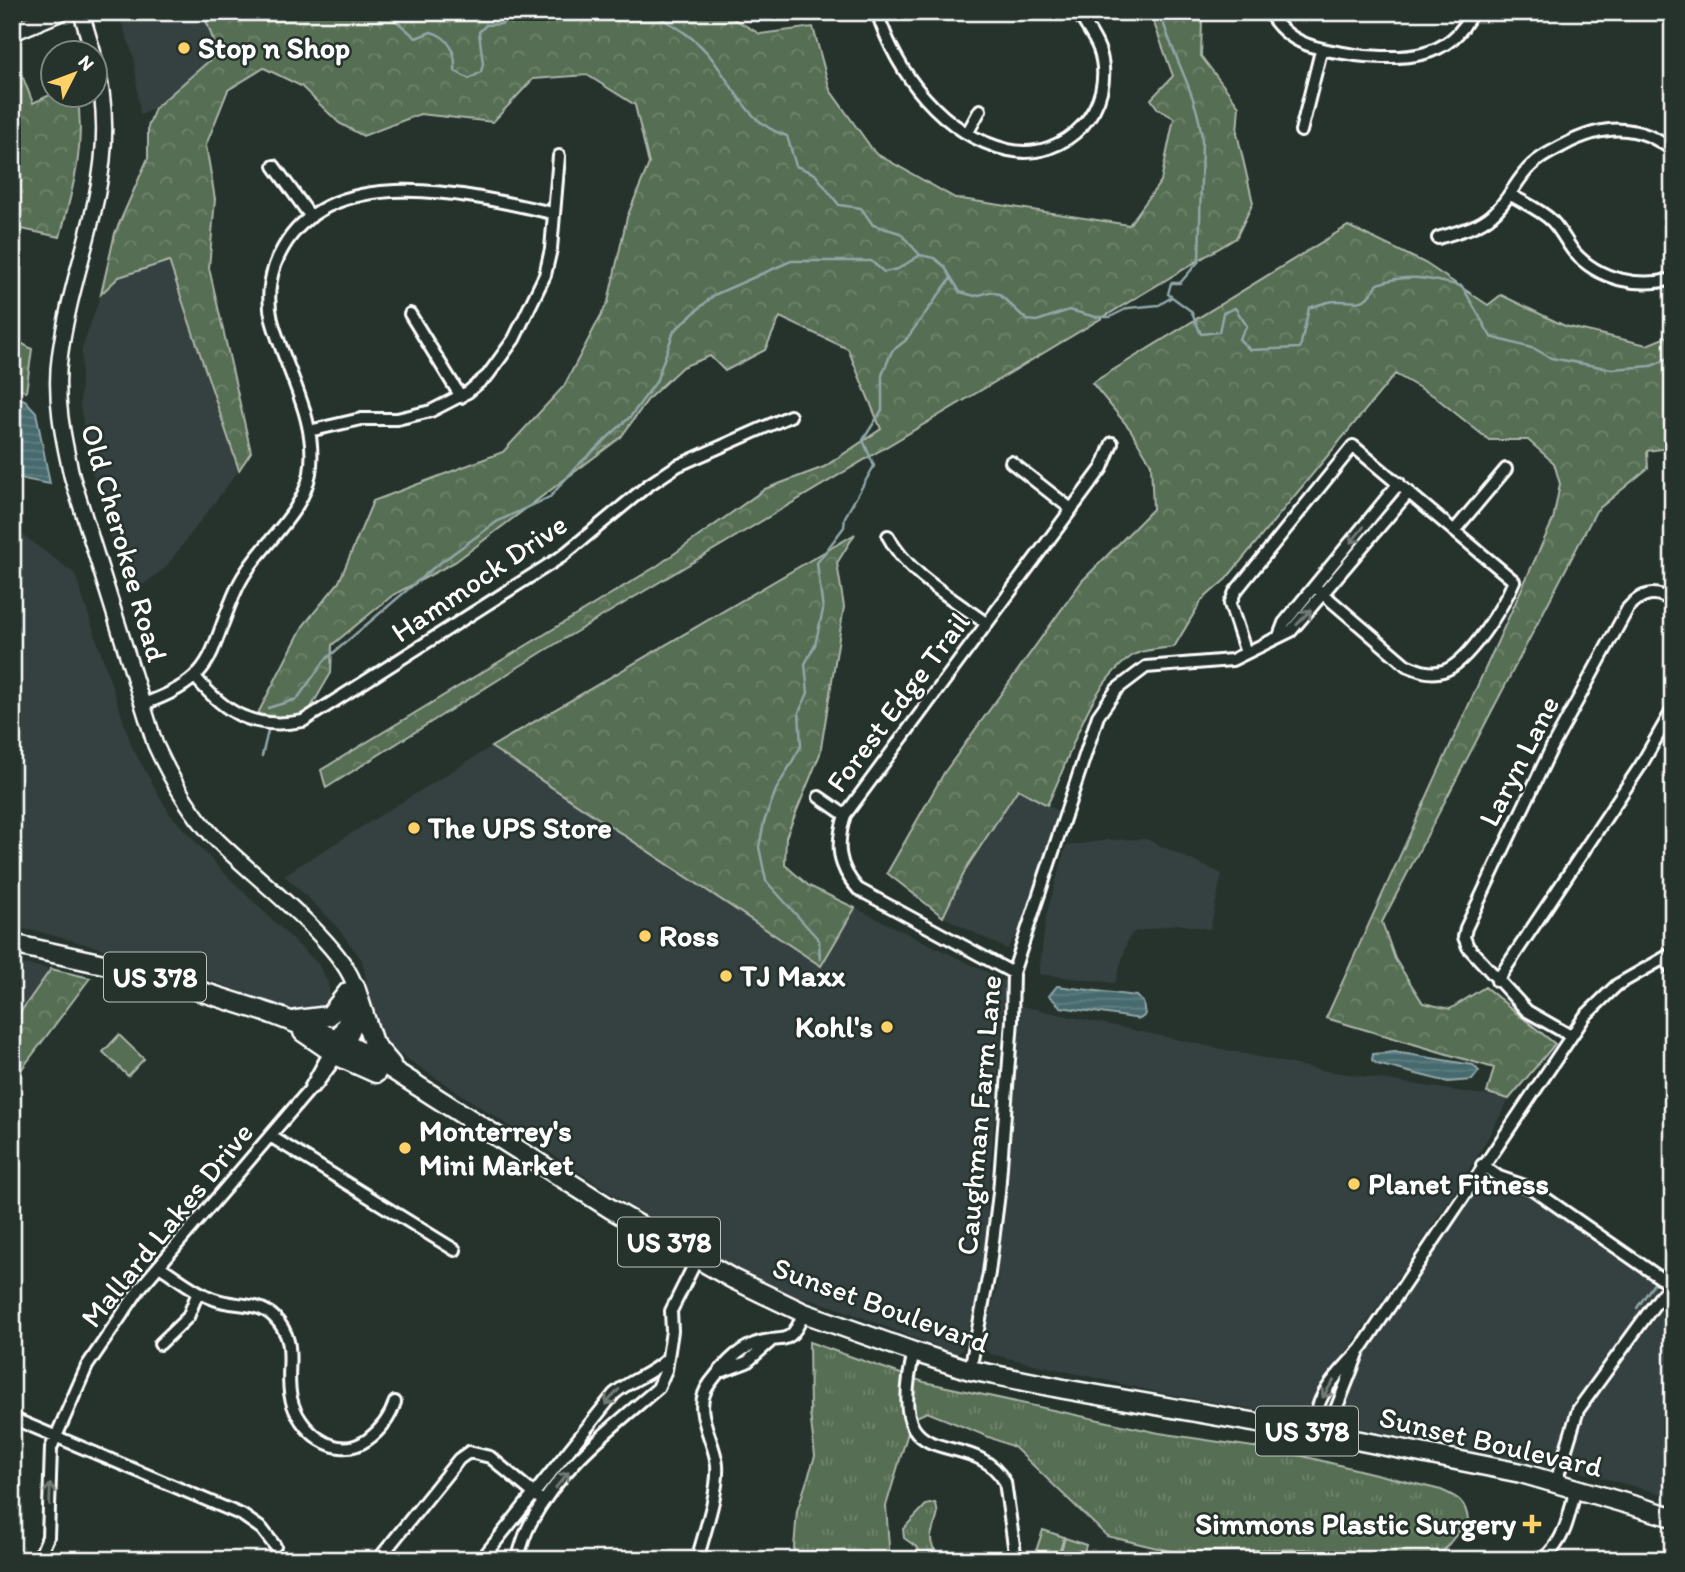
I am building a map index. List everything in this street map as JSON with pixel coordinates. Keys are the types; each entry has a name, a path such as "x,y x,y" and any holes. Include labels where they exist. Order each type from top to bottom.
{"main road":[{"path":"12,32 61,12"},
{"name":"US 378","path":"12,944 140,972 289,1021"},
{"path":"289,1021 306,1021 329,1016 350,985"},
{"path":"350,985 373,1043 413,1084"},
{"name":"Sunset Boulevard","path":"289,1021 413,1084 611,1209 697,1259 804,1313 970,1370 1319,1433 1556,1482 1673,1517"}],"street":[{"name":"Old Cherokee Road","path":"80,12 88,38"},
{"path":"877,12 893,53 906,75 936,109 968,132 1008,150 1039,152 1080,130 1094,115 1102,88 1102,62 1094,38 1078,12"},
{"path":"1269,12 1292,38 1321,51 1391,59 1417,57 1451,40 1472,12"},
{"path":"1301,131 1321,51"},
{"name":"Old Cherokee Road","path":"106,108 105,159 59,358 61,414 72,477 143,704 168,771 198,819 329,945 350,985"},
{"path":"968,132 980,110"},
{"path":"1094,115 1104,125"},
{"path":"1438,238 1483,222 1511,195 1531,165 1591,132 1617,128 1634,130 1657,139 1673,151"},
{"path":"309,431 361,419 414,415 461,397 475,387 499,361 531,308 551,249 559,156"},
{"path":"274,166 311,217"},
{"path":"143,704 175,693 196,677 212,655 245,572 294,510 305,488 312,455 309,431 272,321 270,296 279,254 294,232 311,217 342,201 412,191 454,193 552,213"},
{"path":"1511,195 1545,215 1575,253 1613,278 1638,284 1673,279"},
{"path":"410,314 461,397"},
{"name":"Hammock Drive","path":"196,677 228,711 247,719 265,724 303,721 551,564 647,485 677,466 790,416"},
{"name":"Forest Edge Trail","path":"1013,973 858,889 842,868 838,850 845,815 1102,468 1112,443"},
{"path":"1247,653 1230,604 1235,592 1353,446 1514,581 1503,607 1455,665 1442,671 1422,672 1406,664 1315,587"},
{"path":"1010,462 1071,509"},
{"path":"1454,531 1506,469"},
{"path":"1279,636 1284,623 1399,484"},
{"name":"Caughman Farm Lane","path":"970,1370 989,1273 999,1193 1013,973 1098,716 1117,689 1146,667 1232,660 1291,631 1409,492"},
{"path":"888,536 895,549 914,568 987,624"},
{"name":"Laryn Lane","path":"1571,1036 1527,1011 1497,981 1465,940 1470,917 1552,747 1629,608 1643,594 1655,593 1673,601"},
{"path":"1497,981 1634,776 1673,709"},
{"path":"819,797 845,815"},
{"path":"1359,1351 1347,1360 1316,1408 1314,1418 1319,1433 1331,1422 1359,1351 1571,1036 1609,992 1669,955 1673,971"},
{"path":"338,1048 345,1023 350,985"},
{"name":"Mallard Lakes Drive","path":"38,1560 48,1538 49,1459 55,1435 80,1381 108,1332 159,1266 310,1089 338,1048"},
{"path":"270,1136 455,1250"},
{"path":"1482,1166 1499,1177 1531,1188 1671,1282 1578,1410 1556,1482"},
{"path":"517,1560 529,1525 545,1502 605,1431 657,1388 667,1359 672,1331 671,1311 697,1259"},
{"path":"159,1266 198,1292 219,1301 258,1308 276,1319 291,1345 291,1399 308,1429 322,1442 343,1448 361,1444 384,1424 395,1402"},
{"path":"160,1343 188,1317 198,1292"},
{"path":"697,1560 717,1471 702,1401 710,1382 744,1349 759,1342 789,1337 797,1330 804,1313"},
{"path":"915,1352 908,1380 912,1425 927,1442 969,1456 999,1472 1005,1482 1016,1560"},
{"path":"481,1560 614,1394 630,1381 652,1373 667,1359"},
{"path":"12,1419 242,1515 262,1529 275,1546"},
{"path":"378,1560 459,1459 469,1452 482,1452 490,1457 545,1502"},
{"path":"1542,1560 1555,1549 1564,1535 1576,1487"}],"shaded area":[{"path":"118,12 203,12 219,52 155,108 140,115 134,58"},
{"path":"169,260 239,470 165,568 128,596 89,461 80,404 82,349 101,294 119,277"},
{"path":"12,527 75,574 132,747 169,813 220,869 318,964 328,983 330,996 319,1011 290,1010 188,972 37,931 12,927"},
{"path":"491,747 821,966 855,908 1005,981 982,1280 962,1350 957,1354 832,1306 796,1296 716,1258 634,1208 386,1045 378,1033 362,960 334,923 284,875"},
{"path":"1018,789 1060,812 1026,921 1007,949 943,917 967,867"},
{"path":"1146,839 1222,874 1210,929 1177,924 1134,932 1128,939 1115,983 1039,974 1046,916 1066,846 1109,840"},
{"path":"12,962 51,969 12,1024"},
{"path":"1021,1006 1315,1069 1509,1099 1480,1152 1409,1262 1309,1406 1289,1415 1161,1393 990,1354 981,1346 997,1287"},
{"path":"1481,1178 1528,1191 1659,1282 1565,1421 1558,1452 1553,1460 1541,1466 1353,1426 1340,1411 1340,1403 1374,1337"},
{"path":"1673,1296 1673,1497 1577,1471 1571,1456 1579,1423 1597,1393"}],"green space":[{"path":"203,12 722,12 760,34 813,27 830,90 875,153 955,198 1129,225 1161,181 1174,118 1158,109 1151,99 1173,76 1150,12 1199,12 1202,19 1201,56 1239,106 1237,133 1253,203 1236,238 544,651 326,788 321,770 657,566 765,489 824,467 881,429 848,349 780,317 765,350 725,371 710,356 682,367 649,398 621,437 455,562 393,595 332,645 331,673 303,721 254,721 303,626 339,582 373,501 503,452 564,386 608,302 627,217 649,164 635,105 587,75 533,79 493,122 420,114 363,136 339,123 301,86 264,68 228,90 206,145 215,199 209,268 251,452 239,470 169,261 119,277 101,294 115,233 148,158 148,127 155,108 218,53"},
{"path":"16,60 33,103 38,101 38,108 78,108 79,149 60,237 12,227 12,62"},
{"path":"1348,226 1425,263 1488,305 1501,295 1565,326 1647,345 1673,334 1673,443 1668,448 1647,451 1648,468 1596,511 1382,922 1395,959 1423,1003 1450,1009 1485,987 1555,1044 1509,1099 1487,1093 1494,1068 1326,1018 1553,520 1560,484 1554,463 1528,440 1489,440 1434,396 1395,374 1226,579 1202,600 1174,647 1136,654 1115,670 1090,705 1047,805 1018,789 967,867 943,917 887,873 944,773 1082,581 1153,509 1151,464 1130,429 1092,383"},
{"path":"12,338 32,349 26,392 12,384"},
{"path":"855,534 837,563 844,607 820,754 786,837 785,865 809,886 855,908 821,966 491,747"},
{"path":"51,969 90,978 12,1082 12,1024"},
{"path":"119,1035 144,1059 128,1076 103,1052"},
{"path":"809,1342 924,1382 1159,1433 1286,1452 1441,1490 1460,1500 1468,1520 1436,1560 1365,1560 1366,1555 1301,1549 1174,1552 1107,1536 1014,1447 927,1412 912,1419 886,1506 890,1560 793,1560 797,1511 815,1456 810,1413"},
{"path":"935,1503 937,1515 931,1541 934,1549 945,1560 934,1553 929,1557 932,1560 922,1560 918,1548 904,1538 903,1529 926,1505"},
{"path":"1043,1530 1064,1537 1057,1560 1033,1560"},
{"path":"1065,1538 1086,1545 1082,1560 1058,1560"}],"water":[{"path":"12,395 25,400 36,412 50,484 12,477"},
{"path":"1057,986 1136,996 1143,1002 1145,1015 1140,1019 1061,1007 1049,996"},
{"path":"1395,1052 1473,1065 1479,1071 1472,1080 1448,1082 1377,1064 1372,1060 1373,1054"}],"waterway":[{"path":"386,12 416,38 431,32 443,38 453,52 455,71 469,79 481,72 483,64 479,32 486,25 502,24 511,12"},
{"path":"647,12 665,20 700,45 753,115 762,124 787,136 796,166 815,174 839,205 861,208 873,225 900,233 920,255 934,258 944,266 960,292 975,296 990,292 999,294 1027,320 1037,321 1069,310 1096,317 1110,317 1128,308 1159,305 1172,297"},
{"path":"1160,12 1191,92 1202,141 1199,261 1180,283 1171,283 1168,294 1172,297"},
{"path":"268,708 297,699 325,660 433,568 498,521 550,497 577,466 630,417 656,382 674,331 714,295 791,261 871,261 884,272 898,269 920,255"},
{"path":"820,960 819,940 766,881 759,847 764,822 776,790 801,746 799,712 808,693 805,664 815,645 823,610 817,563 844,527 845,517 874,466 863,440 882,410 882,375 892,351 905,341 951,278"},
{"path":"1172,297 1191,311 1201,334 1219,332 1223,313 1235,308 1247,326 1239,339 1250,350 1300,348 1309,308 1333,301 1360,302 1368,297 1378,284 1400,278 1420,278 1462,286 1491,337 1535,349 1551,358 1612,369 1651,366 1673,357"},
{"path":"262,756 268,731"},
{"path":"1663,1271 1673,1257"},
{"path":"1637,1308 1655,1282"}],"place":[{"name":"Stop n Shop","path":"184,48"},
{"name":"The UPS Store","path":"414,828"},
{"name":"Ross","path":"645,936"},
{"name":"TJ Maxx","path":"726,976"},
{"name":"Kohl's","path":"887,1027"},
{"name":"Monterrey's Mini Market","path":"405,1148"},
{"name":"Planet Fitness","path":"1354,1184"},
{"name":"Simmons Plastic Surgery","path":"1532,1524"}]}
